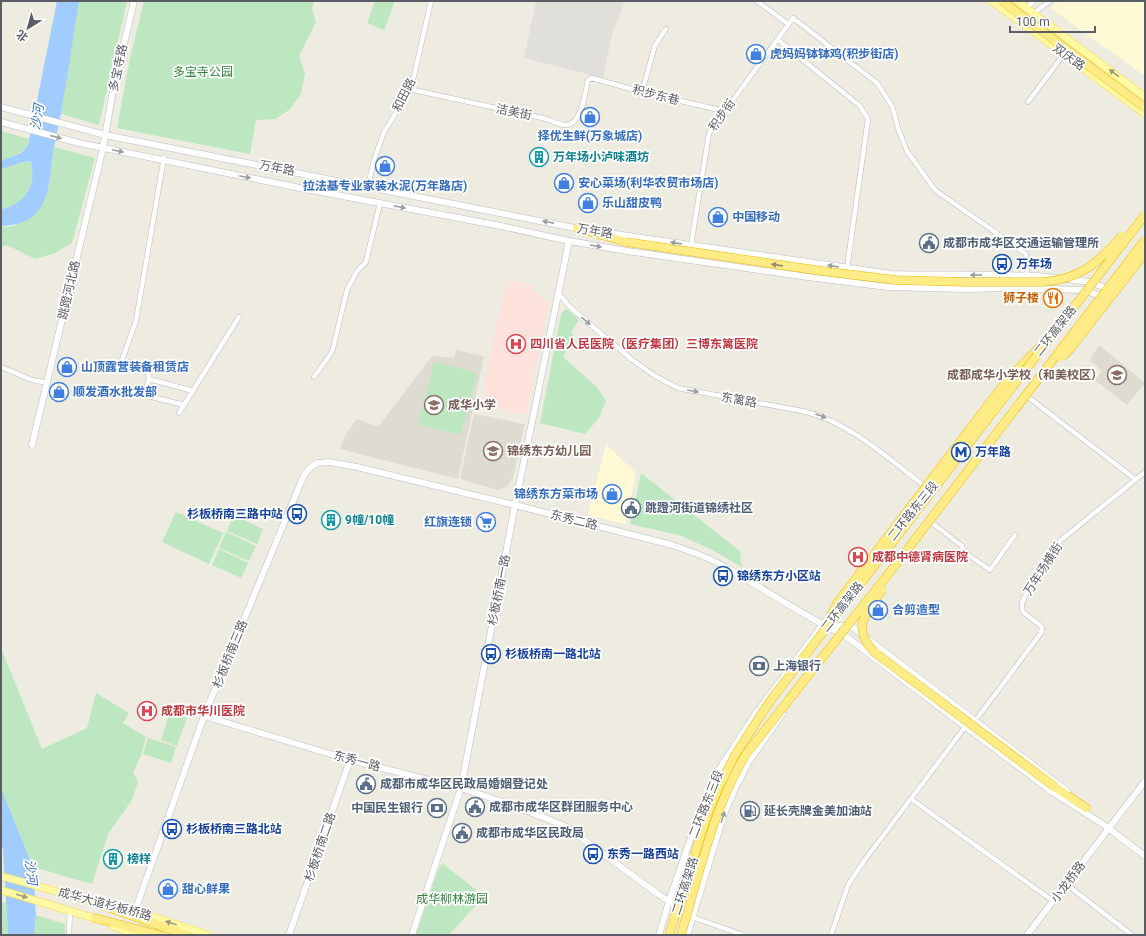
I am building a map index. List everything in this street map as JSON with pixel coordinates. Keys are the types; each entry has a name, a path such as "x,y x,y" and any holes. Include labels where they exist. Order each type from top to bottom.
{"highway":[{"path":"1002,1 1145,108"},
{"path":"577,228 626,242 800,268 896,280 1043,282 1056,281 1070,277 1082,272 1098,262 1144,215"},
{"name":"二环高架路","path":"669,935 709,810 735,755 770,701 1144,215"},
{"name":"二环高架路","path":"681,935 719,809 737,769 751,748 897,563 1145,240"},
{"path":"1042,375 1070,349 1145,252"},
{"path":"821,634 838,602 1008,379 1042,345"},
{"path":"897,563 884,586 865,614 862,634 866,643 874,652 1054,787 1086,808"},
{"path":"99,904 182,934"},
{"path":"95,918 159,935"}],"main road":[{"name":"多宝寺路","path":"105,135 112,96 134,1"},
{"name":"双庆路","path":"992,1 1145,114"},
{"name":"双庆路","path":"1017,1 1145,97"},
{"name":"万年路","path":"1,107 105,135 577,228 891,274 932,276 1027,275 1090,282 1111,290"},
{"name":"万年路","path":"3,122 79,143 103,148 501,226 569,241 635,252 888,287 1084,290 1105,298"},
{"name":"跳蹬河北路","path":"32,445 48,383 105,135"},
{"name":"二环路东三段","path":"659,935 669,901 701,809 720,768 756,713 822,625 930,491 1090,282 1144,215"},
{"name":"杉板桥南一路","path":"412,935 461,788 515,505 569,241"},
{"name":"二环路东三段","path":"687,935 724,814 740,777 772,727 1145,245"},
{"path":"808,277 814,276 818,271 816,265 810,262"},
{"name":"东秀二路","path":"310,468 317,463 329,462 357,467 515,505 672,545 696,553 724,566 822,625 844,635 1052,792 1109,828"},
{"name":"杉板桥南三路","path":"135,911 204,716 304,475 310,468"},
{"path":"822,625 851,626 1057,783 1109,828 1145,856"},
{"name":"东秀一路","path":"204,716 350,760 461,788 512,805 565,826 692,917"},
{"name":"杉板桥南二路","path":"289,935 350,760"},
{"name":"小龙桥路","path":"1027,935 1145,781"},
{"name":"成华大道杉板桥路","path":"1,876 99,904 135,911 208,935"},
{"name":"成华大道杉板桥路","path":"1,890 95,918 137,935"}],"street":[{"name":"和田路","path":"368,186 374,160 384,132 409,89 414,76 431,1"},
{"path":"757,1 788,24 793,18 877,83 892,106 899,131 907,151 935,190 1026,254 1027,275"},
{"path":"1016,19 1026,7 1034,1"},
{"path":"1024,25 1034,13 1050,1"},
{"name":"积步街","path":"691,245 709,133 788,24"},
{"path":"642,92 655,45 666,29"},
{"path":"777,39 860,106 868,119 847,268"},
{"path":"1028,102 1064,54"},
{"name":"积步东巷","path":"588,80 592,78 642,92 724,111"},
{"name":"洁美街","path":"409,89 547,119 566,125 574,123 579,116 588,80"},
{"path":"164,159 136,321 122,360 147,367 149,380 144,396 184,405"},
{"path":"314,377 332,352 347,290 357,271 366,262 380,203"},
{"name":"东篱路","path":"558,294 571,308 631,360 655,376 678,388 817,414 833,421 853,433 930,491"},
{"path":"179,413 239,317"},
{"path":"1,367 32,380 48,383"},
{"path":"149,380 193,391"},
{"path":"1028,397 1135,480"},
{"name":"万年场横街","path":"975,721 1041,633 1042,628 1040,625 1024,613 1022,603 1049,555 1061,540 1145,472"},
{"path":"931,522 962,546 964,552 990,570 1015,535"},
{"path":"831,935 848,885 864,861 965,727"},
{"path":"911,799 1053,901"},
{"path":"1066,884 1132,935"},
{"path":"69,935 70,910"},
{"path":"692,917 743,935"}],"shaded area":[{"path":"536,1 621,1 624,3 612,34 603,78 524,58"},
{"path":"1059,1 1145,1 1145,76 1050,8"},
{"name":"四川省人民医院（医疗集团）三博东篱医院","path":"507,280 532,285 533,290 549,302 526,415 490,408 486,403 485,396 487,388 483,386"},
{"name":"成都成华小学校（和美校区）","path":"1099,345 1145,383 1127,405 1095,380 1102,371 1090,360"},
{"name":"成华小学","path":"456,350 484,356 458,479 340,449 346,434 357,419 378,427 432,356 454,358"},
{"name":"锦绣东方幼儿园","path":"474,414 525,424 513,477 509,484 504,488 498,490 460,479"},
{"name":"锦绣东方菜市场","path":"606,444 636,473 625,524 588,515"}],"green space":[{"path":"79,1 127,1 99,125 61,114"},
{"name":"多宝寺公园","path":"144,1 314,1 312,9 316,22 299,56 305,73 301,94 290,109 276,119 256,120 250,154 117,128 130,58"},
{"path":"375,1 395,1 384,30 367,23"},
{"path":"1,131 29,139 28,144 22,151 15,156 1,161"},
{"path":"54,147 95,158 72,243 53,254 35,259 7,245 1,247 1,227 14,226 46,196 50,181"},
{"path":"27,161 31,162 31,186 21,200 11,206 1,209 1,169"},
{"path":"565,309 579,320 572,331 573,338 563,357 597,387 606,401 599,418 585,434 540,423 561,315"},
{"path":"434,362 477,373 461,435 418,424"},
{"path":"641,473 741,552 740,558 742,567 714,551 682,536 630,524"},
{"path":"176,512 223,533 209,564 162,542"},
{"path":"234,515 263,529 257,544 227,531"},
{"path":"226,532 256,546 249,561 219,548"},
{"path":"219,549 248,563 241,578 212,565"},
{"path":"1,648 42,749 87,728 96,693 129,713 123,723 146,737 141,756 133,773 138,782 132,800 108,834 92,884 33,867 1,788"},
{"path":"170,712 187,718 177,746 161,740"},
{"path":"148,738 176,747 171,763 143,754"},
{"name":"成华柳林游园","path":"442,863 484,896 449,935 416,935 438,870"},
{"path":"1,903 6,903 8,935 1,935"},
{"path":"36,915 65,924 65,935 34,935"}],"water":[{"name":"沙河","path":"57,1 79,1 49,187 44,201 32,217 18,224 1,226 1,209 11,206 21,200 31,186 31,162 27,161 1,169 1,161 21,153 28,145"},
{"name":"沙河","path":"1,788 33,867 36,915 34,935 8,935 3,849 1,843"}],"place":[{"name":"虎妈妈钵钵鸡(积步街店)","path":"756,54"},
{"name":"择优生鲜(万象城店)","path":"590,117"},
{"name":"万年场小泸味酒坊","path":"539,157"},
{"name":"拉法基专业家装水泥(万年路店)","path":"385,166"},
{"name":"安心菜场(利华农贸市场店)","path":"564,183"},
{"name":"乐山甜皮鸭","path":"588,203"},
{"name":"中国移动","path":"718,217"},
{"name":"成都市成华区交通运输管理所","path":"929,243"},
{"name":"万年场","path":"1002,264"},
{"name":"狮子楼","path":"1053,298"},
{"name":"四川省人民医院（医疗集团）三博东篱医院","path":"516,344"},
{"name":"山顶露营装备租赁店","path":"67,367"},
{"name":"成都成华小学校（和美校区）","path":"1117,375"},
{"name":"顺发酒水批发部","path":"59,392"},
{"name":"成华小学","path":"434,405"},
{"name":"锦绣东方幼儿园","path":"493,451"},
{"name":"万年路","path":"961,452"},
{"name":"锦绣东方菜市场","path":"612,494"},
{"name":"跳蹬河街道锦绣社区","path":"631,508"},
{"name":"杉板桥南三路中站","path":"297,514"},
{"name":"9幢/10幢","path":"331,520"},
{"name":"红旗连锁","path":"486,522"},
{"name":"成都中德肾病医院","path":"858,557"},
{"name":"锦绣东方小区站","path":"723,576"},
{"name":"合剪造型","path":"878,610"},
{"name":"杉板桥南一路北站","path":"491,654"},
{"name":"上海银行","path":"759,666"},
{"name":"成都市华川医院","path":"147,711"},
{"name":"成都市成华区民政局婚姻登记处","path":"366,784"},
{"name":"成都市成华区群团服务中心","path":"475,807"},
{"name":"中国民生银行","path":"437,808"},
{"name":"延长壳牌金美加油站","path":"750,811"},
{"name":"杉板桥南三路北站","path":"172,829"},
{"name":"成都市成华区民政局","path":"462,833"},
{"name":"东秀一路西站","path":"593,854"},
{"name":"榜样","path":"113,859"},
{"name":"甜心鲜果","path":"168,889"}]}
